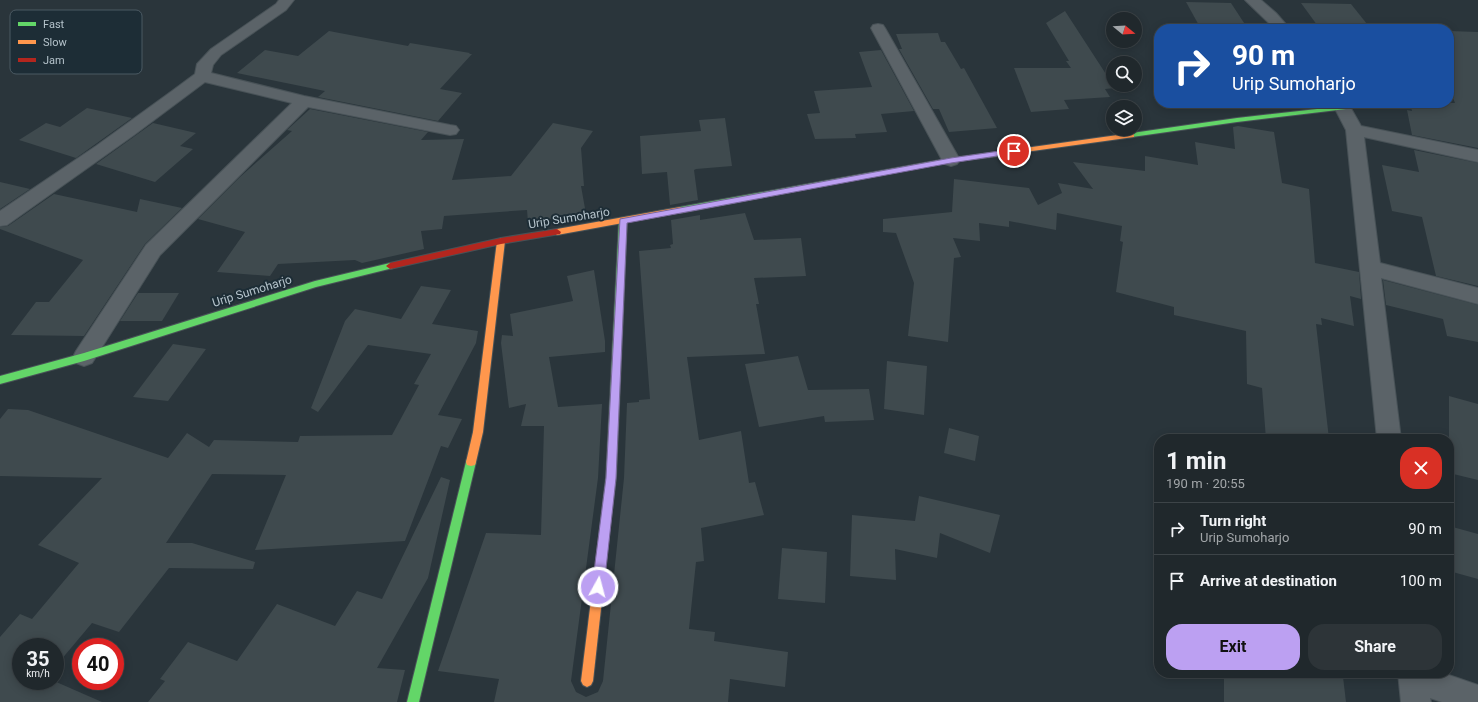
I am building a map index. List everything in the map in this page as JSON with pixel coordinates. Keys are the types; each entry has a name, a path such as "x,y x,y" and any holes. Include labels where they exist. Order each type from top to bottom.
{"street":[{"path":"0,220 146,120 202,76 205,64 216,52 250,30 281,7 287,0"},
{"path":"1252,0 1278,24"},
{"path":"878,28 951,160"},
{"path":"202,76 304,101 450,130"},
{"path":"84,357 153,250 304,101"},
{"name":"Urip Sumoharjo","path":"0,380 84,357 315,284 413,260 501,241 623,221 951,160 1321,108"},
{"path":"1344,108 1356,130 1388,434"},
{"path":"1356,130 1478,156"},
{"path":"587,681 611,478 623,221"},
{"path":"413,702 478,432 501,241"},
{"path":"1371,268 1478,296"},
{"path":"1414,684 1478,700"}],"building":[{"path":"1186,2 1231,3 1245,24 1198,24"},
{"path":"1301,3 1351,4 1367,24 1316,24"},
{"path":"1065,11 1106,74 1105,89 1110,97 1064,100 1069,109 1031,112 1014,68 1071,68 1066,61 1069,61 1046,23"},
{"path":"329,31 408,46 410,43 470,53 469,54 472,54 440,89 462,93 438,121 318,97 325,91 237,73 265,50 298,56"},
{"path":"1454,31 1478,32 1478,148 1412,135 1407,110 1412,111 1411,108 1454,108"},
{"path":"938,33 941,42 945,42 961,69 964,68 997,128 949,132 939,109 933,109 899,49 902,49 896,34"},
{"path":"881,50 914,111 881,114 887,132 855,134 856,138 815,139 807,114 820,113 814,91 872,87 859,52"},
{"path":"87,108 132,118 76,158 19,140 46,123 60,127"},
{"path":"310,109 428,132 421,140 464,139 452,180 511,176 553,123 593,131 581,148 584,186 581,186 586,214 528,222 527,210 444,216 442,229 421,231 424,249 362,263 355,260 278,264 270,276 217,272 245,232 198,219 240,177 292,131 287,130"},
{"path":"725,118 732,166 694,170 698,200 670,205 667,172 642,174 640,136 701,131 699,120"},
{"path":"153,123 196,133 180,146 193,149 155,182 96,164"},
{"path":"1238,126 1274,132 1282,183 1309,189 1315,263 1359,272 1361,299 1350,296 1354,326 1321,318 1322,325 1316,324 1328,434 1266,434 1262,388 1247,384 1246,331 1174,315 1174,307 1116,292 1123,242 1120,241 1122,226 1057,213 1056,230 1009,221 1009,227 979,223 980,241 953,238 961,257 954,258 948,342 908,336 914,283 896,233 883,232 883,219 952,212 954,179 1029,188 1038,205 1062,193 1058,183 1093,189 1073,162 1145,171 1145,156 1198,165 1195,142 1235,149 1233,127"},
{"path":"1414,150 1478,163 1478,286 1436,276 1422,217 1392,211 1382,165 1419,172"},
{"path":"0,182 30,189 0,209"},
{"path":"54,194 137,212 140,199 182,208 145,244 84,336 11,335 36,302 49,302 83,260 0,229 0,227 8,226"},
{"path":"745,213 754,240 801,238 806,276 754,278 759,304 756,304 765,354 687,357 699,440 741,431 749,483 755,482 764,515 701,528 704,561 696,562 689,629 715,632 714,641 788,652 785,687 730,679 728,702 494,702 499,679 438,671 486,533 541,535 544,426 521,426 526,404 509,408 501,343 502,335 513,336 510,314 573,301 567,276 594,270 605,341 605,352 549,357 558,407 602,404 598,478 571,681 576,692 586,697 598,692 603,681 624,478 627,403 650,399 639,251 671,248 670,245 673,244 671,220 700,215 700,220"},
{"path":"1383,280 1478,305 1478,342 1447,336 1443,319 1386,305"},
{"path":"421,286 451,290 432,324 478,331 476,343 438,415 462,419 448,448 441,446 405,541 255,550 286,475 212,474 166,543 192,543 255,562 253,569 169,568 119,632 92,623 79,638 72,638 72,647 64,656 64,638 12,638 12,690 64,690 64,685 102,702 0,702 0,637 20,614 32,619 79,563 38,545 102,478 0,476 0,419 8,409 28,410 168,458 187,433 209,447 214,440 298,442 300,436 392,435 419,385 414,384 431,354 368,345 318,412 311,408 345,321 355,309 401,319"},
{"path":"138,293 179,293 162,321 120,321"},
{"path":"173,344 206,349 168,401 133,397"},
{"path":"798,356 808,390 869,389 874,420 825,422 824,416 759,427 745,364"},
{"path":"887,361 927,366 924,415 884,409"},
{"path":"1449,396 1478,404 1478,480 1454,474 1454,434 1449,434"},
{"path":"949,428 979,436 975,461 944,453"},
{"path":"441,477 450,480 428,578 377,668 405,670 397,702 148,702 165,681 160,679 188,642 237,661 277,604 335,626 357,591 382,599"},
{"path":"919,496 1000,515 990,553 940,533 937,558 895,549 896,580 850,576 852,515 915,521"},
{"path":"1454,527 1478,534 1478,579 1454,572"},
{"path":"782,548 827,552 825,603 778,599"},
{"path":"1224,678 1343,678 1346,702 1224,702"}],"traffic: fast":[{"path":"1142,134 1237,120 1344,108"},
{"path":"680,210 951,160 996,154"},
{"path":"605,527 611,478 623,221"},
{"path":"0,380 84,357 315,284 390,266"},
{"path":"413,702 471,462"}],"traffic: slow":[{"path":"996,154 1125,136"},
{"path":"557,232 680,210"},
{"path":"471,462 478,432 501,241"},
{"path":"587,681 605,527"}],"traffic: jam":[{"path":"390,266 501,241 557,232"}],"route":[{"path":"598,587 611,478 623,221 951,160 1014,151"}]}
